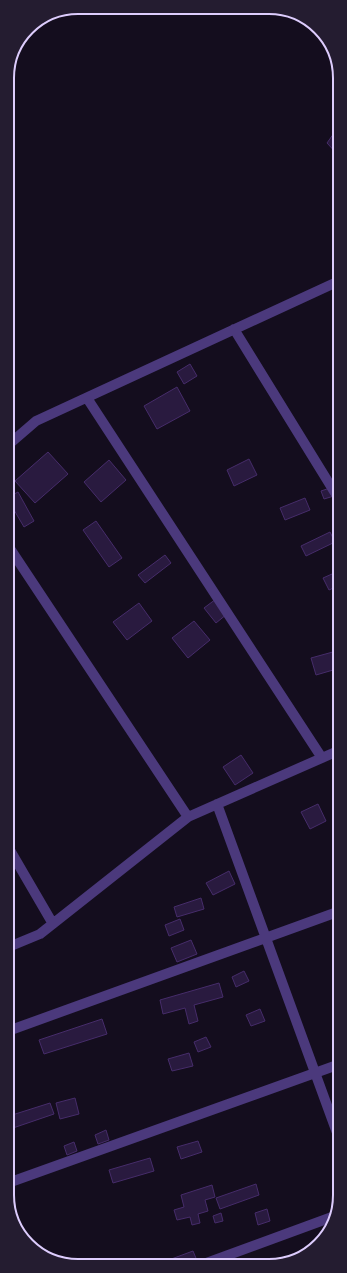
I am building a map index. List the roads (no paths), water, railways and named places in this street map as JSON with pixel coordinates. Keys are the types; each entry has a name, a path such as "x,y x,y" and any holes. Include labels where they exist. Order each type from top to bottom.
{"street":[{"path":"14,440 36,421 333,284"},
{"path":"234,330 333,490"},
{"path":"87,398 322,758"},
{"path":"14,555 188,817"},
{"path":"14,945 40,934 188,817 333,753"},
{"path":"217,804 333,1122"},
{"path":"14,856 53,924"},
{"path":"14,1029 333,914"},
{"path":"14,1181 333,1067"},
{"path":"217,1259 329,1218"}]}
